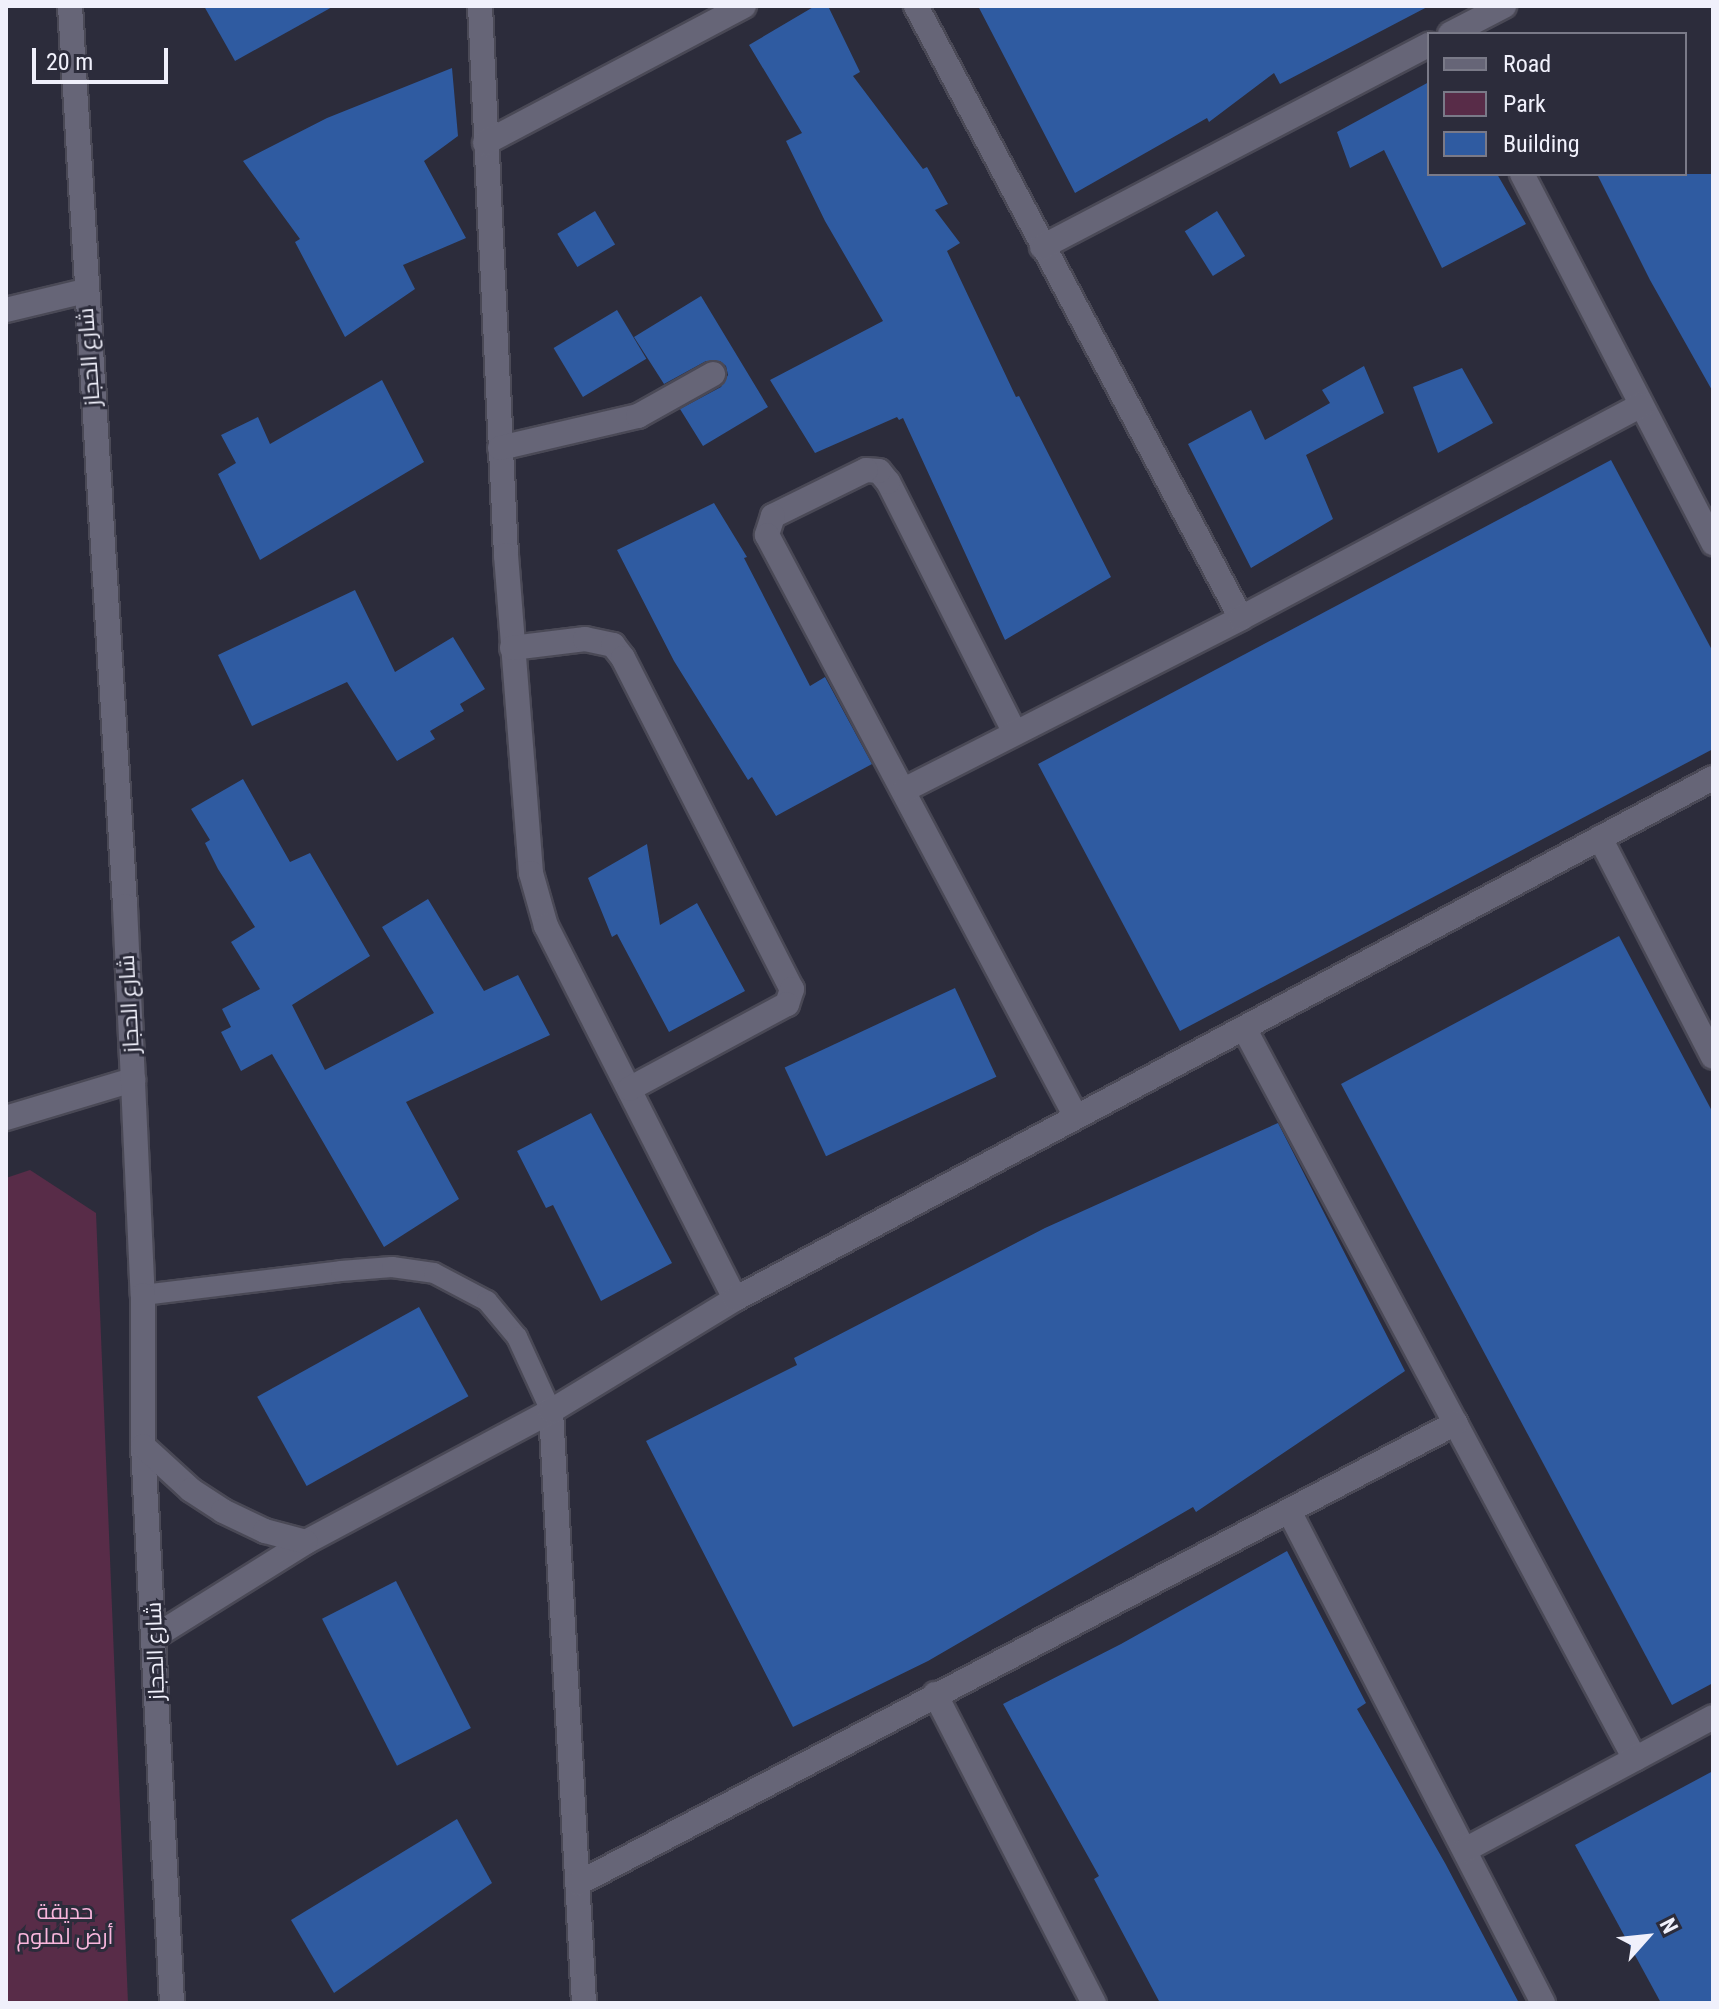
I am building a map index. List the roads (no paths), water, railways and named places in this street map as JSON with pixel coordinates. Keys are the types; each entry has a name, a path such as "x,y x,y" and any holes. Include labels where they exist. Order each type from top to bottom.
{"street":[{"name":"شارع الحجاز","path":"70,6 133,1080 143,1295 143,1446 172,2003"},
{"path":"480,6 512,648 524,814 538,899 546,926 735,1299"},
{"path":"485,143 744,6"},
{"path":"916,6 1241,618"},
{"path":"1454,32 1504,6"},
{"path":"1042,247 1427,46"},
{"path":"1523,176 1713,543"},
{"path":"6,310 85,291"},
{"path":"500,448 638,416 713,374"},
{"path":"904,790 1241,618 1641,405"},
{"path":"1015,733 888,482 879,471 866,470 773,516 767,535 1076,1117"},
{"path":"512,648 585,639 613,645 618,651 792,989 787,1004 629,1089"},
{"path":"154,1637 306,1542 551,1411 735,1299 1713,778"},
{"path":"1600,838 1713,1057"},
{"path":"1244,1028 1635,1759"},
{"path":"6,1118 133,1080"},
{"path":"551,1411 584,2003"},
{"path":"579,1883 1456,1423"},
{"path":"143,1446 191,1490 223,1511 265,1531 306,1542"},
{"path":"1289,1511 1543,2003"},
{"path":"935,1694 1094,2003"},
{"path":"1465,1850 1713,1717"}],"lane":[{"path":"143,1295 392,1267 434,1273 487,1301 517,1337 551,1411"}],"park label":[{"name":"حديقة أرض لملوم","path":"65,1924"}]}
